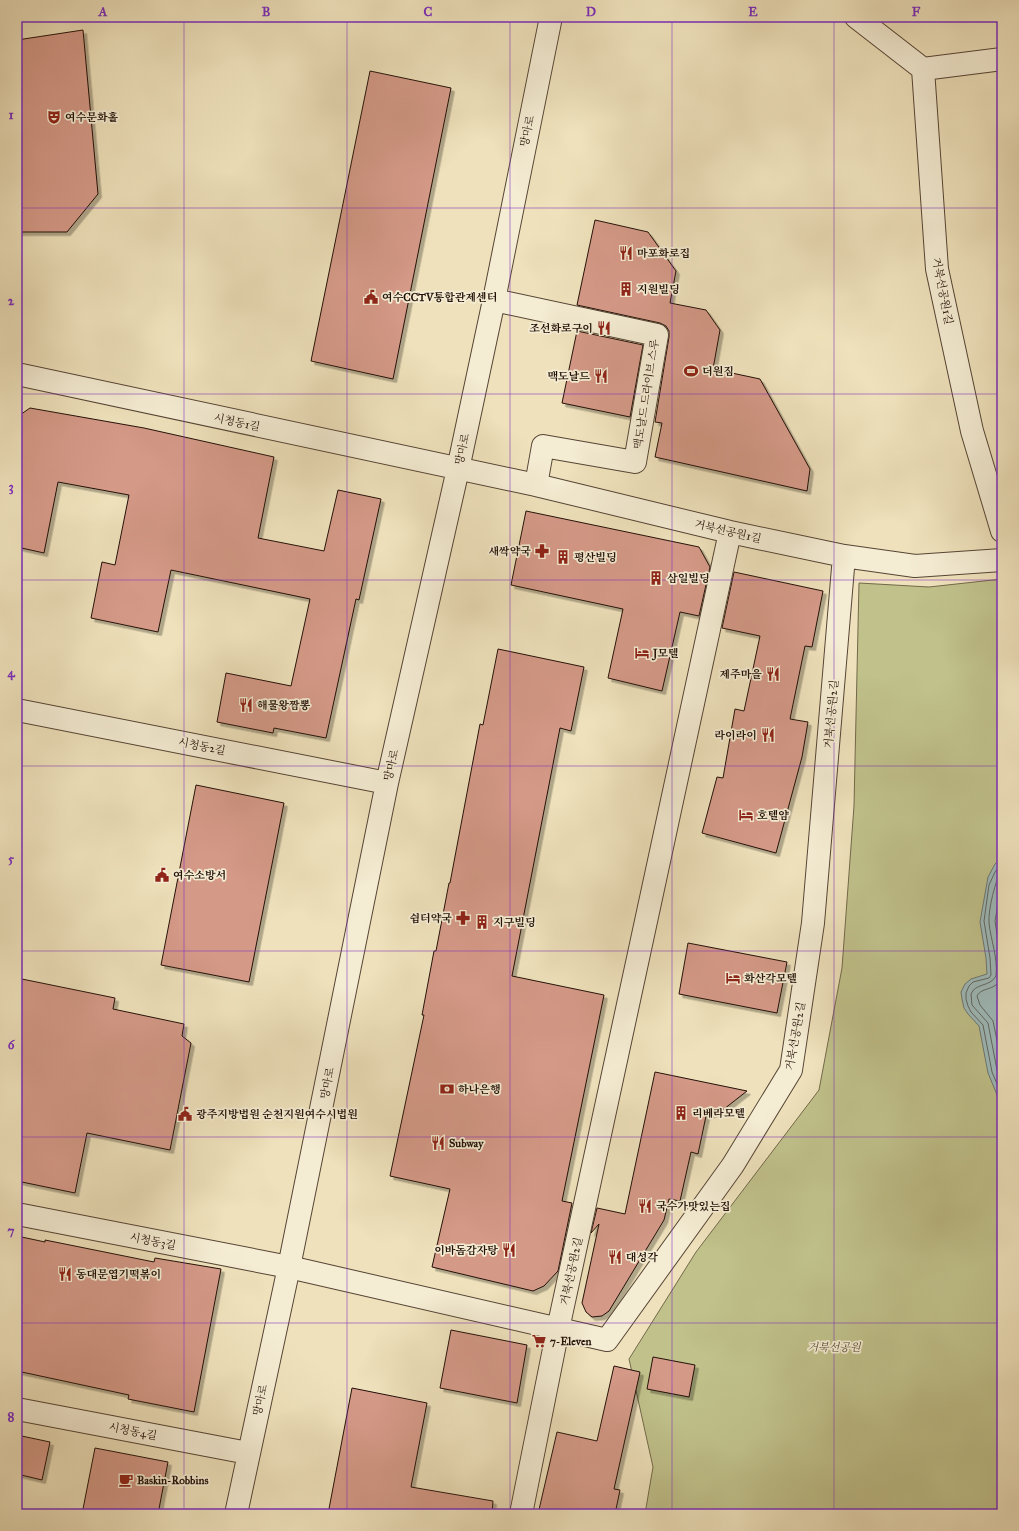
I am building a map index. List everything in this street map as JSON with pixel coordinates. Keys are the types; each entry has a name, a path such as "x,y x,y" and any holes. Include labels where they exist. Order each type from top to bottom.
{"street":[{"name":"망마로","path":"236,1514 289,1268 387,783 458,469 494,300 550,17"},
{"path":"856,17 923,69 1002,59"},
{"name":"거북선공원1길","path":"923,69 937,269 972,431 1002,531"},
{"name":"맥도날드 드라이브 스루","path":"494,300 658,335 635,462 543,446 536,485"},
{"name":"시청동1길","path":"17,374 458,469"},
{"name":"거북선공원1길","path":"458,469 536,485 730,532 844,556 915,566 1002,560"},
{"name":"거북선공원2길","path":"521,1514 558,1329 730,532"},
{"name":"거북선공원2길","path":"289,1268 607,1340 733,1165 791,1070 813,923 844,556"},
{"name":"시청동2길","path":"17,710 387,783"},
{"name":"시청동3길","path":"17,1214 289,1268"},
{"name":"시청동4길","path":"17,1409 248,1453"}],"green space":[{"name":"거북선공원","path":"1002,579 1002,1514 645,1514 653,1467 629,1359 696,1252 819,1090 842,968 854,806 859,583 929,587"}],"water":[{"path":"1002,857 1002,1107 988,1073 979,1026 964,1008 961,992 965,984 971,979 987,974 980,922 988,877 995,864"}],"building":[{"name":"여수문화홀","path":"83,30 98,194 67,232 17,232 17,40"},
{"path":"370,71 451,88 393,379 311,361"},
{"path":"595,220 648,232 676,271 670,303 706,310 720,330 713,369 760,379 810,469 807,491 655,457 662,423 655,422 669,331 666,326 660,323 577,305"},
{"name":"맥도날드","path":"577,331 643,345 630,417 562,403"},
{"path":"30,408 144,428 274,457 258,538 324,551 338,490 381,499 359,600 356,599 326,738 274,728 273,733 217,722 226,673 291,686 310,599 171,570 158,632 91,618 102,562 115,565 129,495 58,482 44,553 17,547 17,417"},
{"path":"526,511 699,547 710,567 699,616 680,612 662,691 608,678 623,609 511,585"},
{"path":"734,572 823,591 812,647 805,646 790,719 808,722 802,757 776,853 702,833 717,777 723,778 735,709 744,711 760,636 722,628"},
{"path":"498,649 584,667 571,731 560,728 512,976 604,995 562,1201 572,1203 558,1271 544,1286 533,1291 432,1267 450,1189 390,1176 424,1015 422,1015 434,951 436,951 450,883 480,724 483,725"},
{"path":"196,785 284,803 249,982 161,965"},
{"name":"화산각모텔","path":"688,943 787,962 777,1013 679,994"},
{"path":"17,978 115,998 113,1009 184,1024 182,1036 191,1043 170,1150 87,1133 75,1193 17,1181"},
{"path":"655,1072 747,1091 724,1109 706,1116 698,1154 691,1152 680,1201 669,1199 664,1220 609,1311 602,1316 592,1317 586,1312 582,1303 599,1224 591,1233 597,1208 625,1214"},
{"path":"17,1236 45,1242 45,1240 154,1262 155,1258 221,1269 194,1412 128,1399 129,1395 17,1371"},
{"path":"451,1330 527,1345 517,1403 440,1388"},
{"path":"653,1357 695,1365 689,1397 647,1389"},
{"path":"614,1366 640,1372 614,1489 620,1490 615,1514 538,1514 557,1432 597,1441"},
{"path":"352,1388 427,1403 411,1487 493,1501 492,1514 328,1514"},
{"path":"17,1435 50,1442 42,1480 17,1474"},
{"path":"95,1448 168,1462 158,1514 82,1514"}],"place":[{"name":"여수문화홀","path":"54,117"},
{"name":"마포화로집","path":"626,253"},
{"name":"지원빌딩","path":"626,289"},
{"name":"여수CCTV통합관제센터","path":"371,297"},
{"name":"조선화로구이","path":"604,328"},
{"name":"더원짐","path":"691,371"},
{"name":"맥도날드","path":"601,376"},
{"name":"새싹약국","path":"542,551"},
{"name":"평산빌딩","path":"563,557"},
{"name":"삼일빌딩","path":"656,578"},
{"name":"J모텔","path":"642,653"},
{"name":"제주마을","path":"773,674"},
{"name":"해물왕짬뽕","path":"246,705"},
{"name":"라이라이","path":"768,735"},
{"name":"호텔얌","path":"746,815"},
{"name":"여수소방서","path":"162,875"},
{"name":"쉼터약국","path":"463,918"},
{"name":"지구빌딩","path":"482,922"},
{"name":"화산각모텔","path":"733,978"},
{"name":"하나은행","path":"447,1089"},
{"name":"리베라모텔","path":"681,1113"},
{"name":"광주지방법원 순천지원여수시법원","path":"185,1114"},
{"name":"Subway","path":"438,1143"},
{"name":"국수가맛있는집","path":"645,1206"},
{"name":"이바돔감자탕","path":"509,1250"},
{"name":"대성각","path":"615,1257"},
{"name":"동대문엽기떡볶이","path":"65,1274"},
{"name":"7-Eleven","path":"539,1341"},
{"name":"Baskin-Robbins","path":"126,1480"}]}
